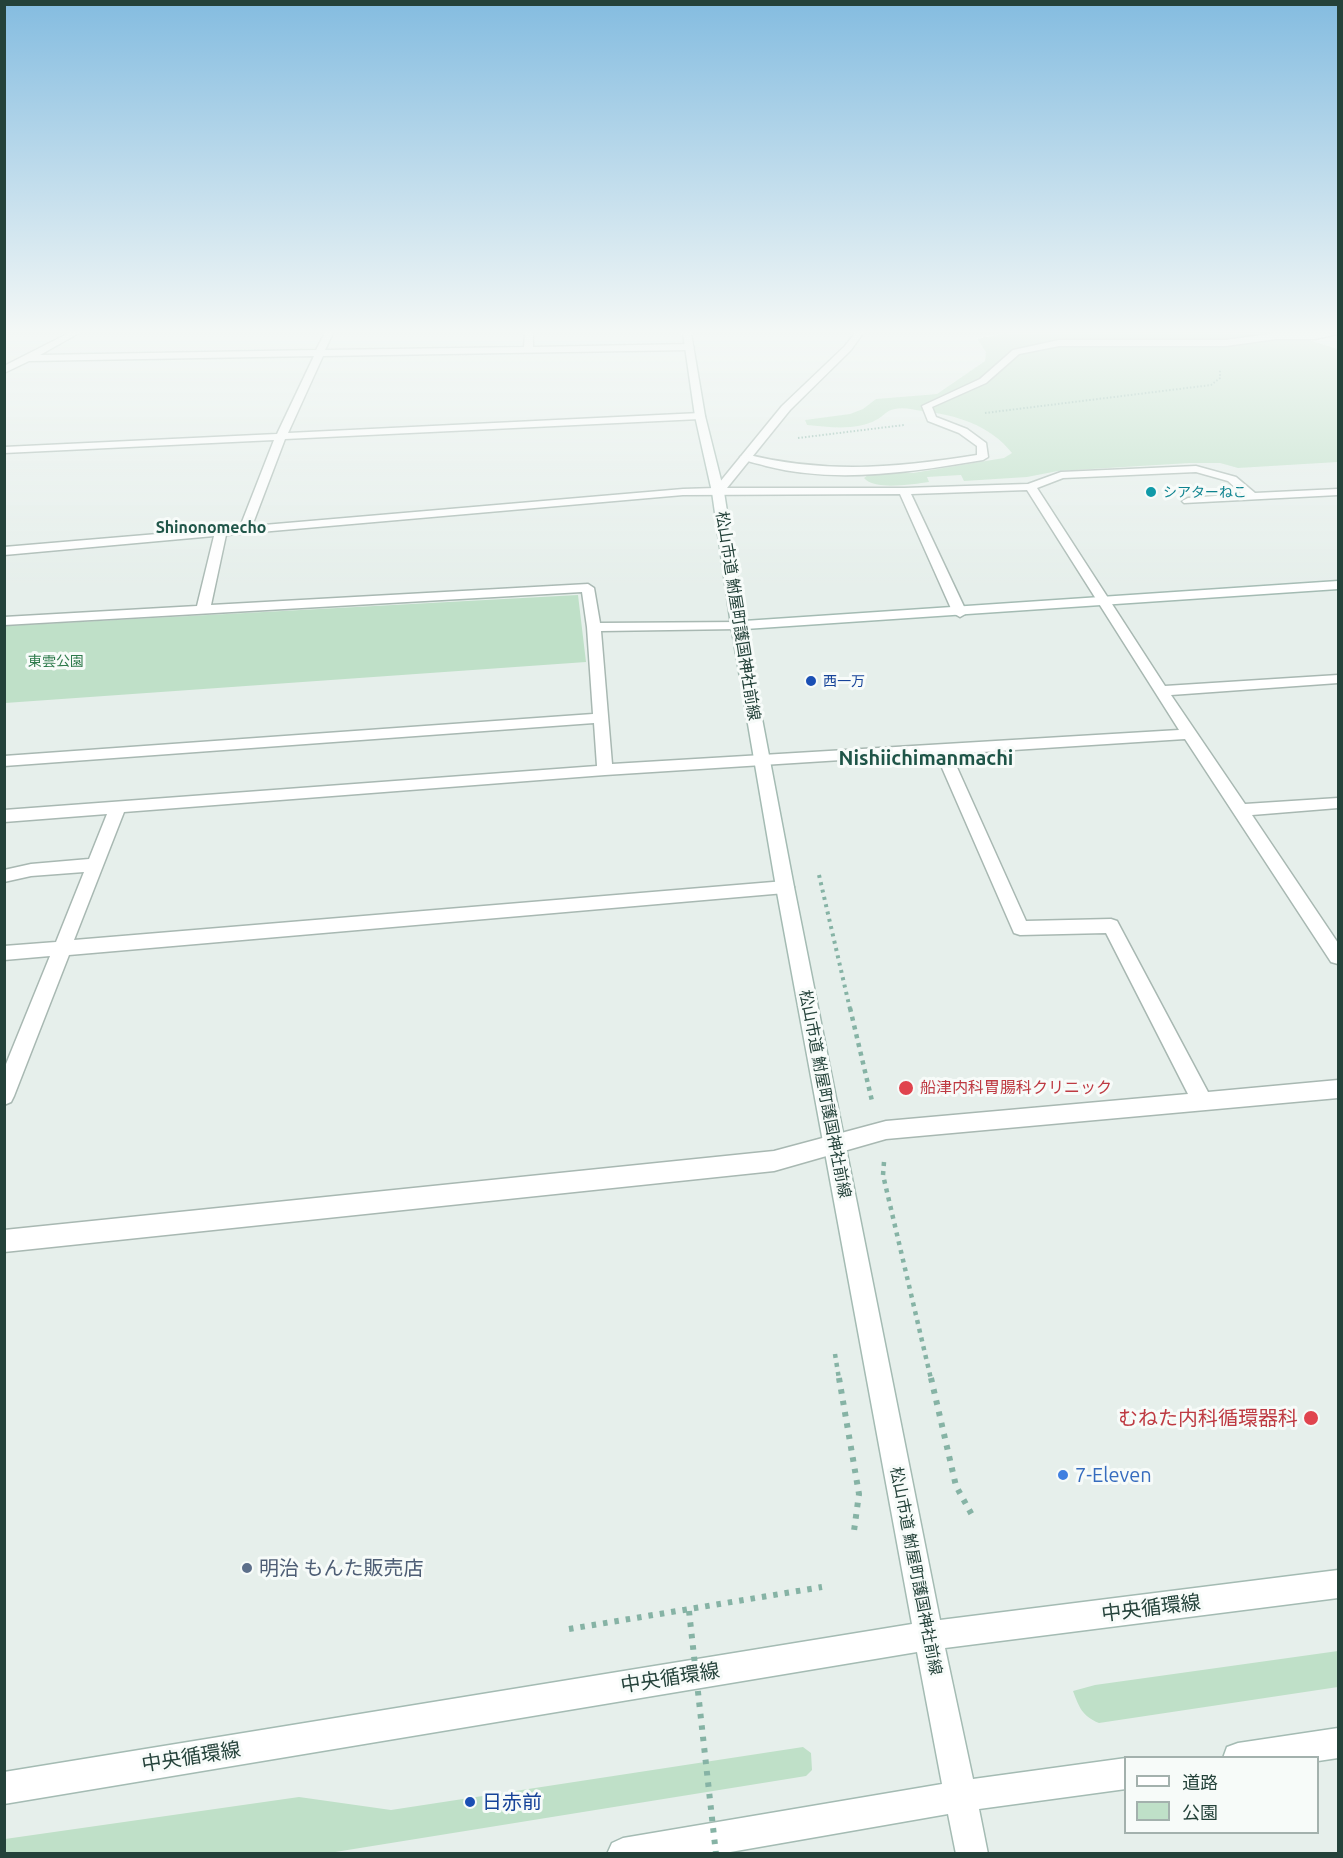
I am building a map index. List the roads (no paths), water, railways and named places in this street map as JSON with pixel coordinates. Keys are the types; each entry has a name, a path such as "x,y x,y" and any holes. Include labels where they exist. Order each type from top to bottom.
{"street":[{"path":"244,531 289,420"},
{"path":"4,450 622,420"},
{"name":"松山市道 鮒屋町護国神社前線","path":"701,420 718,492 738,625 785,887 928,1636 972,1854"},
{"path":"718,492 776,420"},
{"path":"745,457 765,463 843,472 933,466 983,457 982,445 963,431 934,420"},
{"path":"4,551 683,492 904,491 1030,487 1061,475 1196,469 1232,479 1252,497"},
{"path":"1030,487 1189,734 1338,956"},
{"path":"904,491 960,613"},
{"path":"1188,501 1338,492"},
{"path":"203,610 221,532"},
{"path":"594,627 738,625 960,613 1338,585"},
{"path":"4,621 588,588 594,627 605,770"},
{"path":"1161,691 1338,679"},
{"path":"4,761 601,718"},
{"path":"4,816 605,770 1189,734"},
{"path":"941,749 1020,928 1111,926 1203,1102"},
{"path":"1240,810 1338,803"},
{"path":"4,1096 117,809"},
{"path":"4,876 31,870 96,865"},
{"path":"4,953 785,887"},
{"path":"4,1241 774,1161 886,1130 1338,1089"},
{"name":"中央循環線","path":"4,1788 928,1636 1338,1584"},
{"path":"1251,1756 1338,1743"},
{"path":"623,1854 961,1796 1124,1773"}],"place":[{"name":"シアターねこ","path":"1151,492"},
{"name":"西一万","path":"811,681"},
{"name":"船津内科胃腸科クリニック","path":"906,1088"},
{"name":"むねた内科循環器科","path":"1311,1418"},
{"name":"7-Eleven","path":"1063,1475"},
{"name":"明治 もんた販売店","path":"247,1568"},
{"name":"日赤前","path":"470,1802"}],"district":[{"name":"Shinonomecho","path":"211,528"},
{"name":"Nishiichimanmachi","path":"926,758"}],"park label":[{"name":"東雲公園","path":"56,661"}]}
